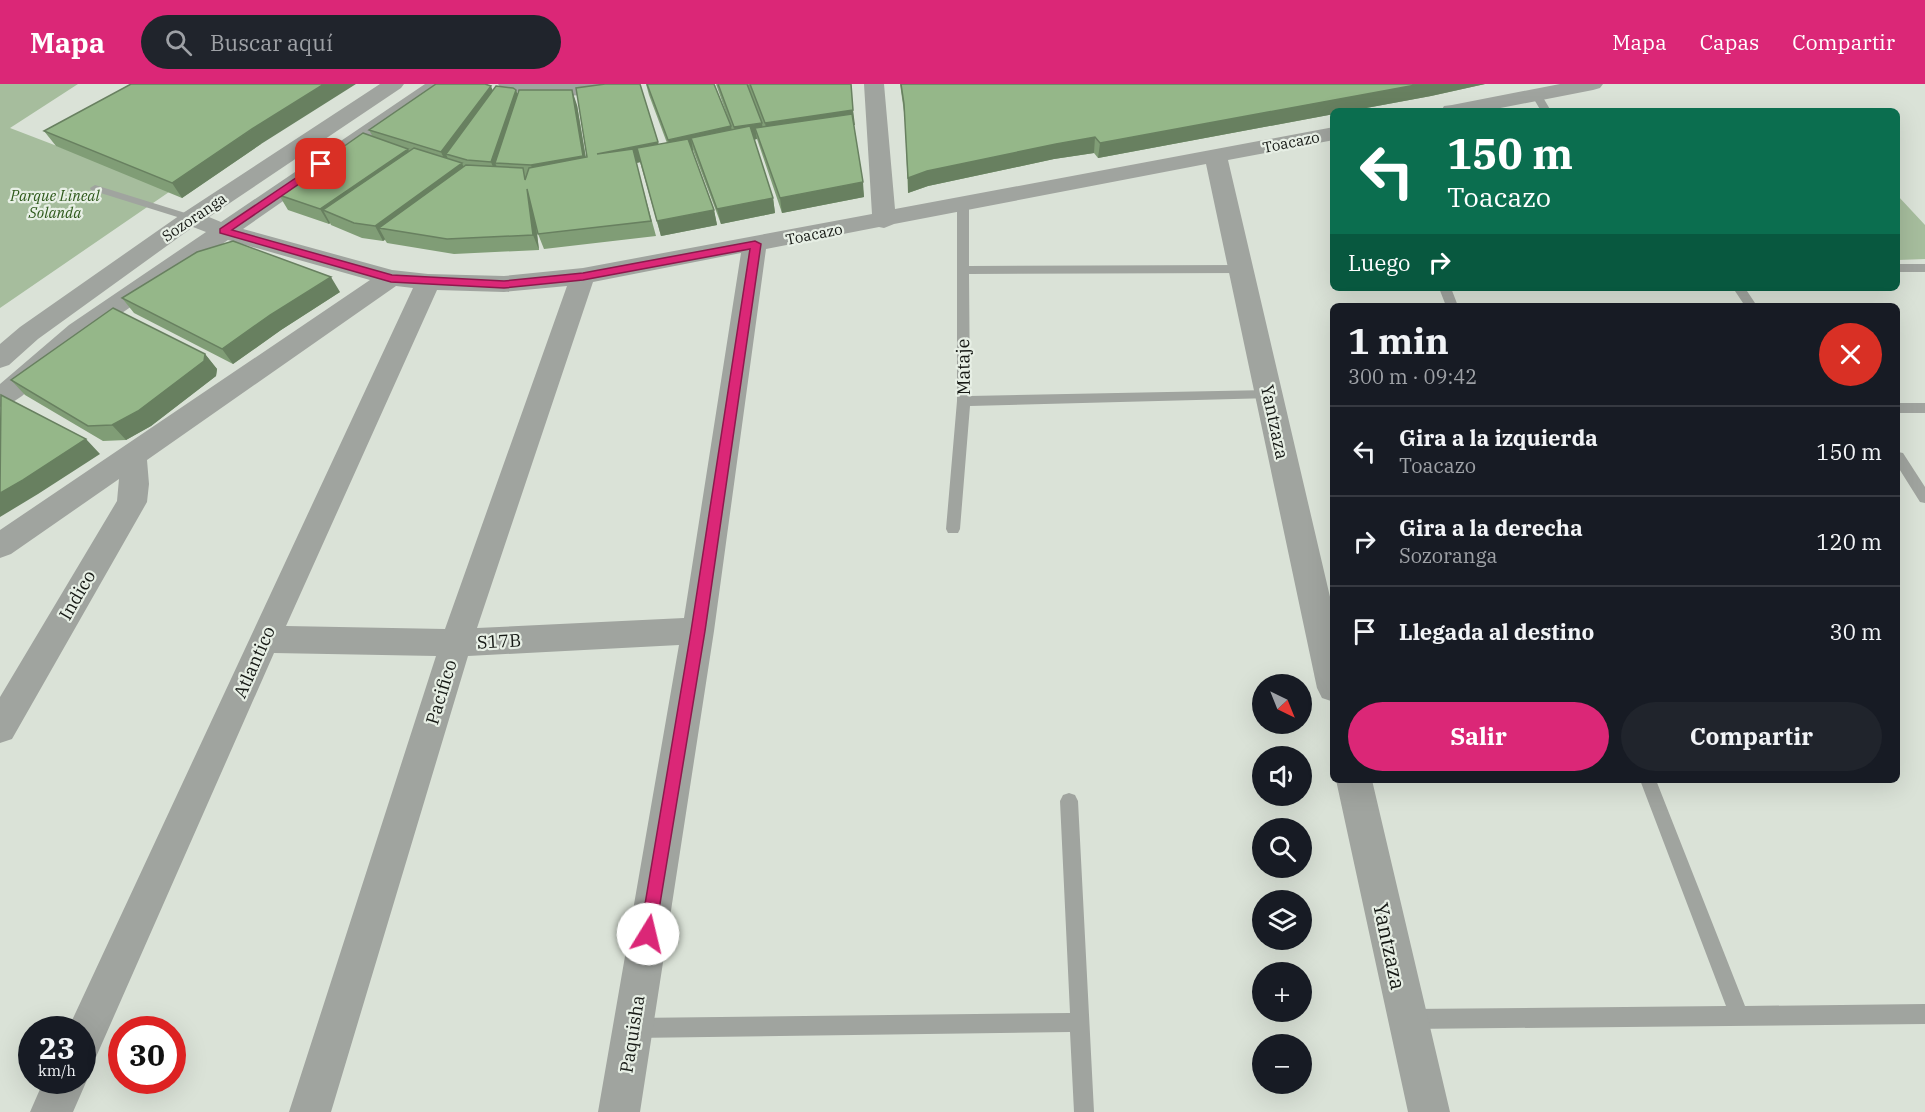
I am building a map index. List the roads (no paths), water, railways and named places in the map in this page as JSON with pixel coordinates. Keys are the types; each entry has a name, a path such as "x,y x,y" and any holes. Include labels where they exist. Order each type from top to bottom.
{"street":[{"name":"Sozoranga","path":"0,359 29,333 191,218 394,84"},
{"name":"Sozoranga","path":"0,397 78,331 439,84"},
{"path":"508,84 531,90 563,93 627,84"},
{"path":"874,84 884,220"},
{"path":"1485,108 1541,103 1593,84"},
{"name":"Toacazo","path":"191,218 223,231 391,278 429,282 504,284 583,276 1330,134"},
{"name":"Yantzaza","path":"1216,157 1269,395 1326,622 1330,655"},
{"name":"Paquisha","path":"619,1112 698,631 755,244"},
{"name":"Pacifico","path":"310,1112 456,643 583,276"},
{"path":"0,546 391,278"},
{"name":"Atlantico","path":"94,1016 264,639 429,282"},
{"name":"Indico","path":"0,729 132,502 134,484 132,456"},
{"name":"S17B","path":"264,639 456,643 698,631"},
{"name":"Yantzaza","path":"1355,783 1429,1112"},
{"path":"51,1112 59,1094"}],"lane":[{"path":"95,188 191,218"},
{"name":"Mataje","path":"953,529 964,401 963,205"},
{"path":"1900,268 1925,268"},
{"path":"962,270 1240,269"},
{"path":"964,401 1269,395"},
{"path":"1900,408 1925,408"},
{"path":"1900,460 1925,498"},
{"path":"1649,783 1740,1016"},
{"path":"1069,801 1084,1112"},
{"path":"1407,1019 1925,1014"},
{"path":"633,1028 1080,1022"}],"park label":[{"name":"Parque Lineal Solanda","path":"55,204"}]}
